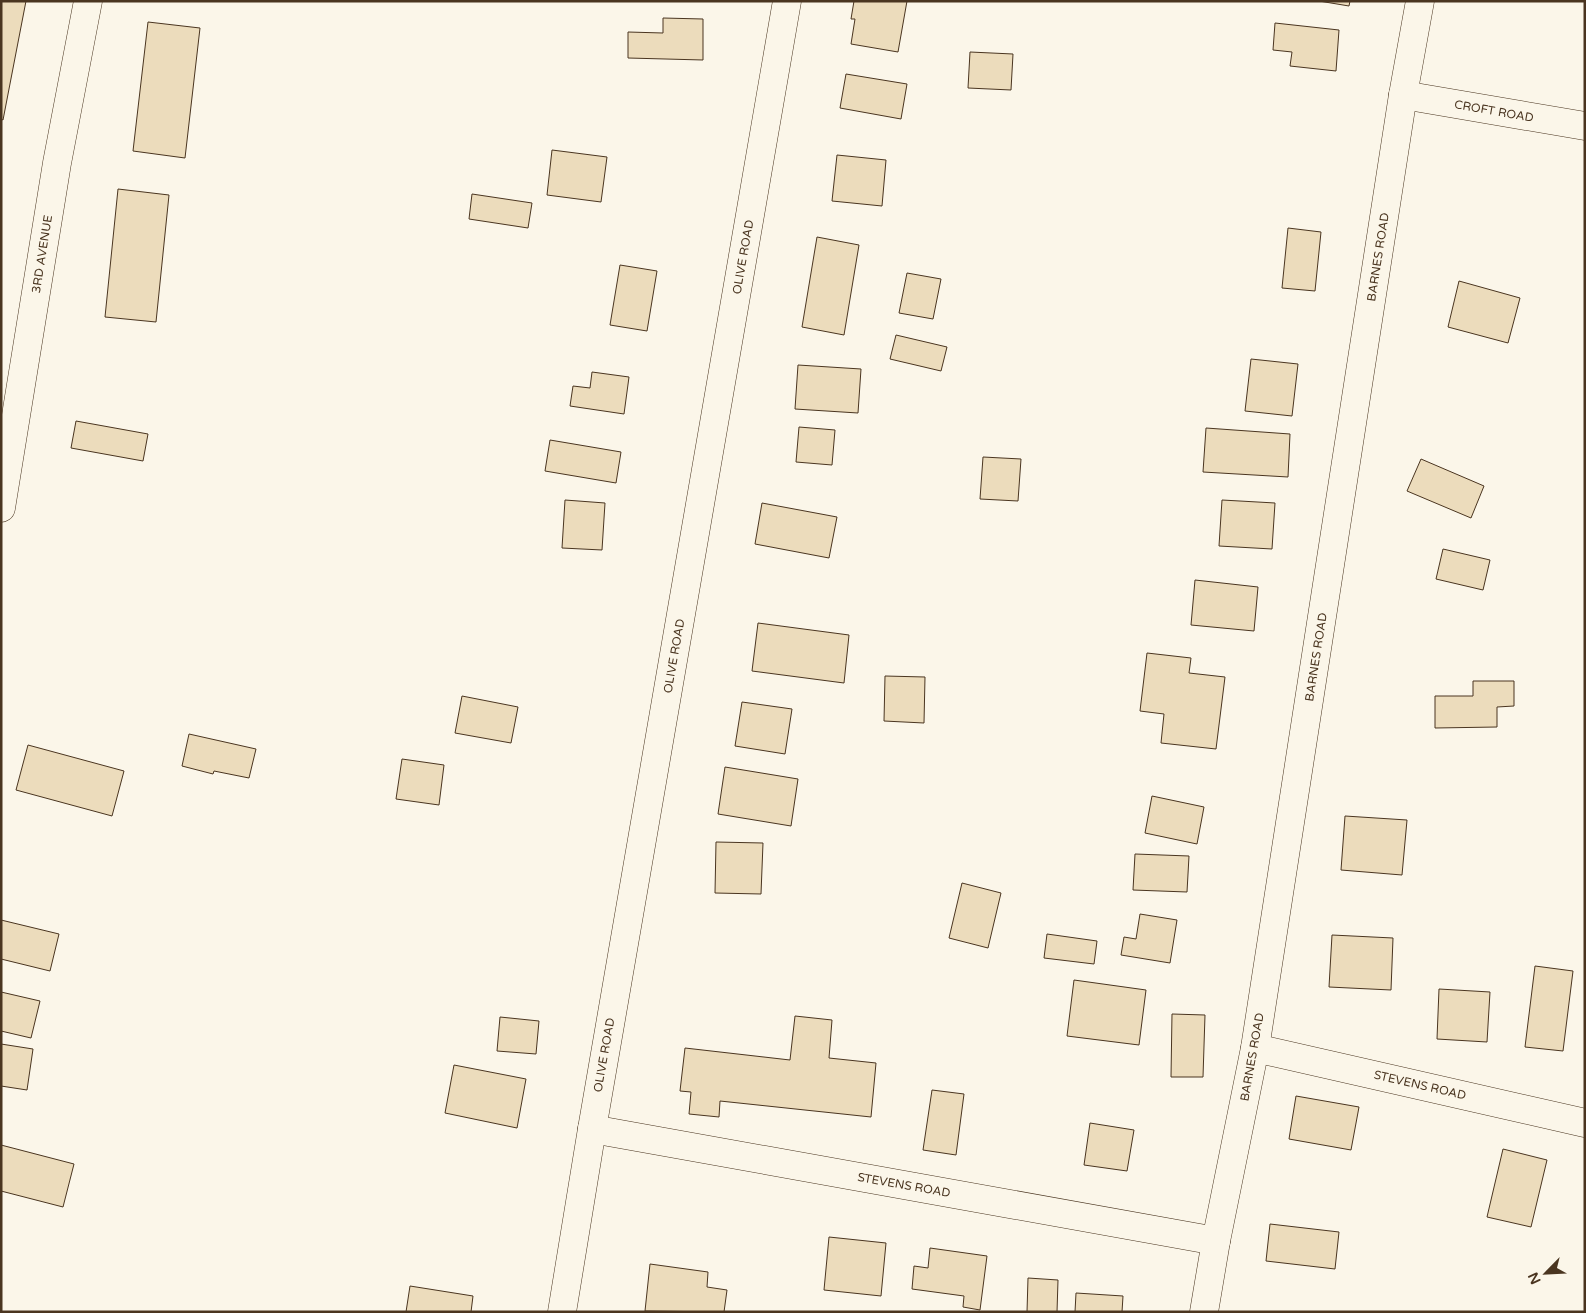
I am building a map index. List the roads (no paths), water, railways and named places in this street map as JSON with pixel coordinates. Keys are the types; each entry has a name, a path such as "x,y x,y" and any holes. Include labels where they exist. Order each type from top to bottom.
{"street":[{"name":"3RD AVENUE","path":"1,508 57,163 88,1"},
{"name":"OLIVE ROAD","path":"562,1312 787,1"},
{"name":"BARNES ROAD","path":"1204,1312 1216,1241 1255,1048 1403,95 1420,1"},
{"name":"CROFT ROAD","path":"1403,95 1585,126"},
{"name":"STEVENS ROAD","path":"1255,1048 1585,1123"},
{"name":"STEVENS ROAD","path":"592,1129 1216,1241"}]}
